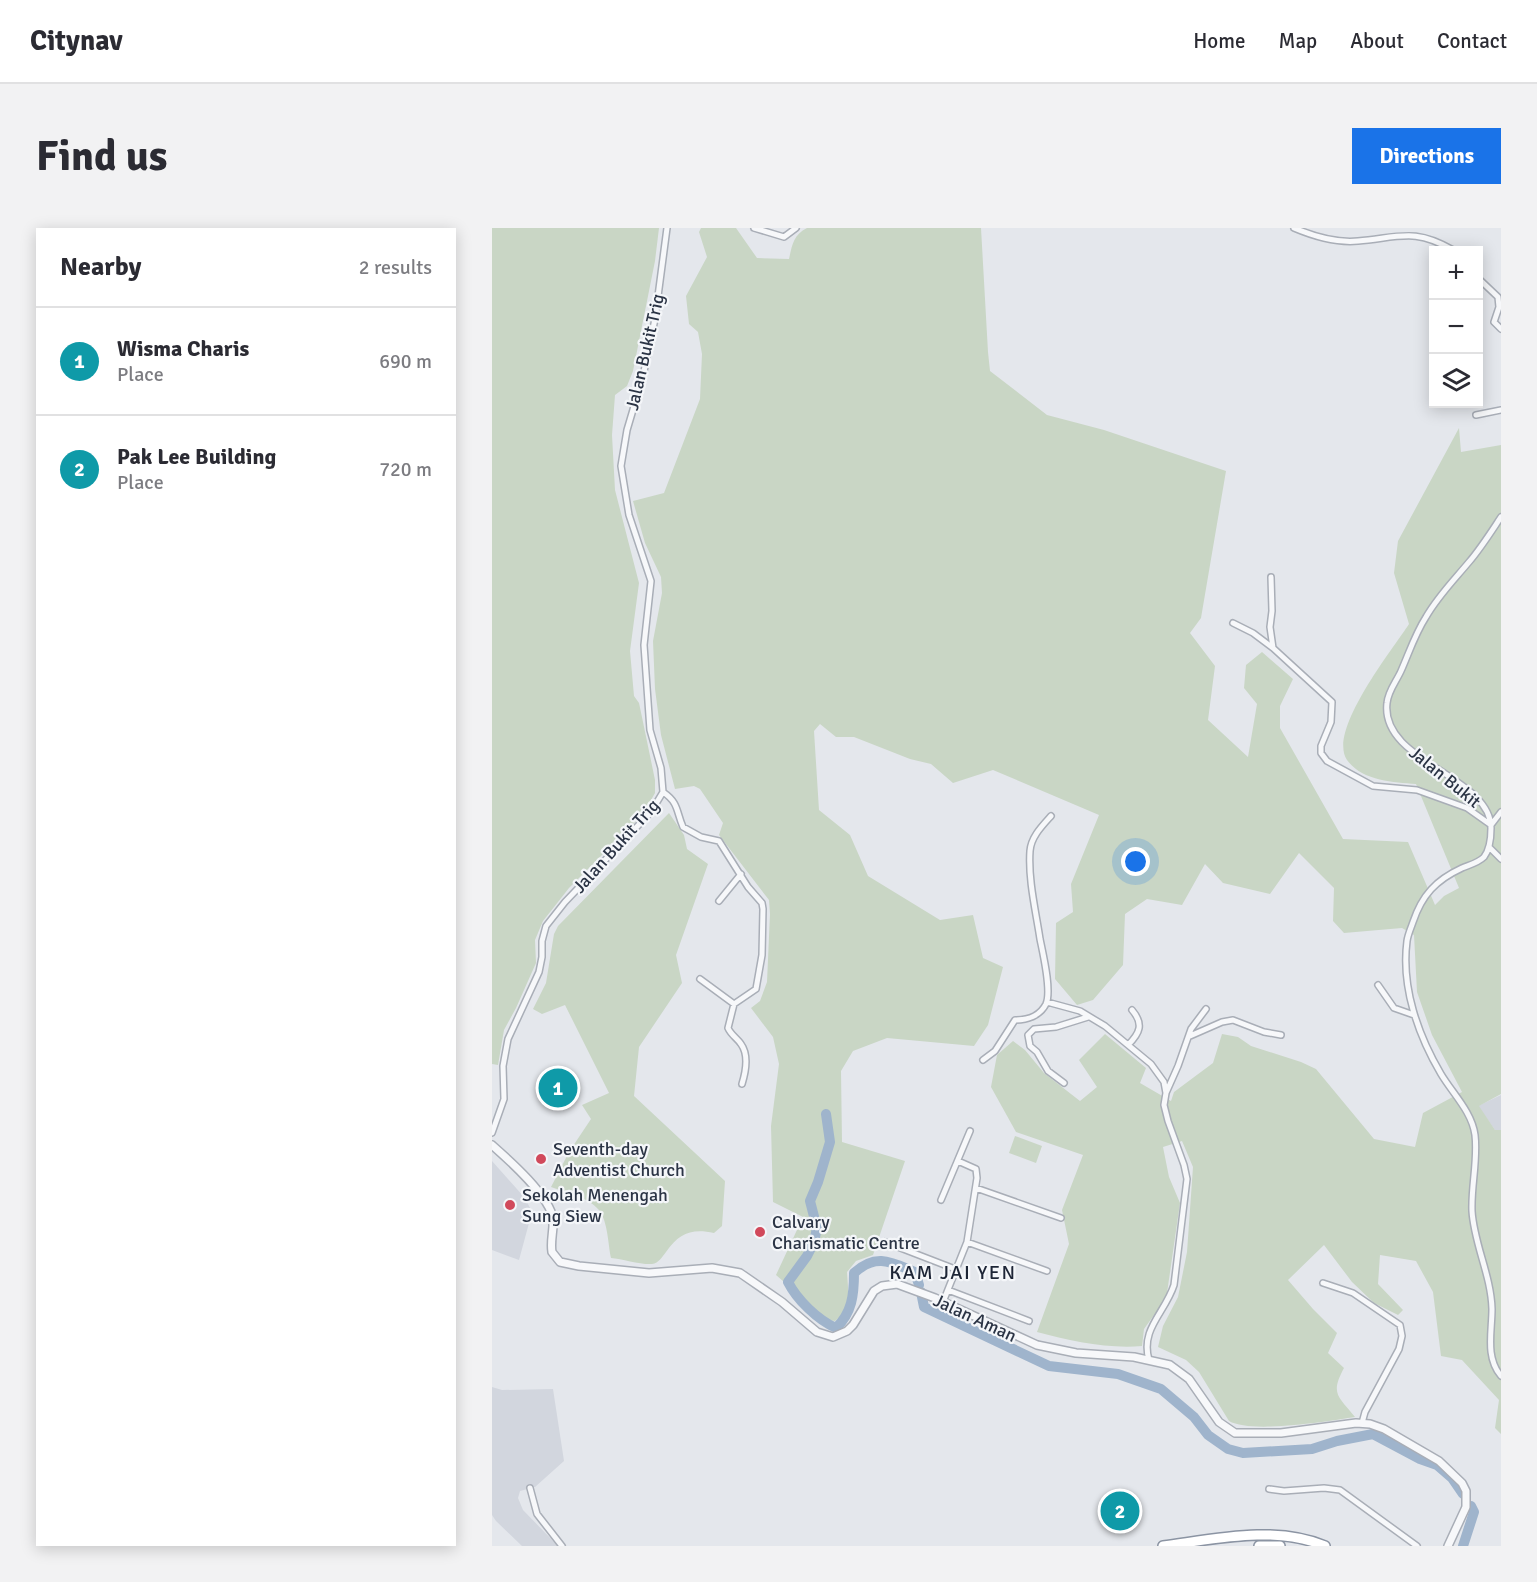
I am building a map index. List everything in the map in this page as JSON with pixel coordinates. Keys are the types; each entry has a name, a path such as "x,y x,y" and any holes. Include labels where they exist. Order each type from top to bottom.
{"highway":[{"path":"1164,1546 1216,1539 1276,1535 1307,1540 1325,1546"},
{"path":"1259,1546 1280,1546"}],"street":[{"name":"Jalan Bukit Trig","path":"492,1133 502,1107 503,1066 508,1039 539,972 546,926 651,812 663,792 661,768 650,730 645,645 651,581 629,515 621,466 630,414 646,366 659,294 667,228"},
{"path":"754,228 784,237 796,228"},
{"path":"1294,228 1340,241 1356,242 1400,232 1423,231 1448,246"},
{"path":"1483,283 1498,297 1499,307 1494,319 1495,325 1500,329"},
{"path":"1476,415 1501,410"},
{"name":"Jalan Bukit","path":"1489,847 1491,825 1487,812 1478,800 1409,749 1392,728 1386,711 1390,692 1425,619 1501,517"},
{"path":"1271,577 1270,627 1273,648"},
{"path":"1233,623 1253,633 1273,648 1332,702 1331,722 1321,746 1322,753 1327,760 1373,786 1417,790 1467,808 1491,825 1501,812"},
{"path":"663,792 672,798 683,827 701,837 719,841 762,903 762,955 756,990 734,1004 728,1028 743,1047 745,1054 746,1072 742,1084"},
{"path":"983,1060 995,1051 1015,1020 1032,1017 1042,1010 1047,1002 1046,969 1032,884 1030,850 1033,839 1051,816"},
{"path":"1501,860 1489,847 1479,861 1437,882 1429,889 1420,903 1407,940 1407,970 1414,1015 1441,1074 1473,1125 1475,1144 1473,1222 1491,1299 1491,1358 1501,1376"},
{"path":"719,901 741,874"},
{"path":"700,979 734,1004"},
{"path":"1378,985 1394,1008 1414,1015"},
{"path":"1047,1002 1080,1011 1105,1026 1151,1064 1164,1082 1166,1093"},
{"path":"1149,1360 1146,1348 1148,1334 1174,1286 1187,1186 1184,1165 1164,1105 1166,1093 1195,1022 1206,1009"},
{"path":"1128,1045 1139,1033 1140,1028 1138,1018 1132,1010"},
{"path":"1064,1083 1048,1071 1037,1052 1030,1046 1028,1035 1034,1029 1056,1027 1088,1017"},
{"path":"1190,1036 1222,1022 1233,1020 1264,1032 1281,1035"},
{"path":"941,1200 970,1131"},
{"name":"Jalan Aman","path":"492,1145 530,1182 550,1209 553,1217 552,1252 560,1262 649,1273 712,1268 740,1273 754,1281 817,1332 833,1337 848,1331 874,1291 882,1286 897,1284 943,1302 1037,1345 1076,1353 1149,1360 1170,1365 1180,1371 1195,1387 1219,1422 1235,1433 1281,1433 1362,1423 1384,1429 1439,1461 1462,1483 1466,1491 1466,1507 1448,1546"},
{"path":"943,1302 967,1242 978,1175 975,1169 957,1161"},
{"path":"976,1188 1061,1218"},
{"path":"885,1242 956,1269"},
{"path":"967,1242 1047,1271"},
{"path":"1323,1283 1353,1293 1397,1323 1402,1329 1402,1343 1365,1412 1362,1423"},
{"path":"948,1290 1029,1321"},
{"path":"530,1488 537,1514 562,1546"},
{"path":"1269,1489 1340,1490 1416,1546"}],"shaded area":[{"path":"1501,1095 1501,1130 1495,1130 1478,1106"},
{"name":"Sekolah Menengah Sung Siew","path":"492,1161 525,1198 532,1212 519,1260 492,1250"},
{"path":"492,1387 502,1390 553,1389 564,1461 535,1487 520,1491 518,1498 523,1510 558,1546 522,1546 492,1515"}],"green space":[{"path":"492,228 659,228 655,261 633,371 627,386 615,395 612,435 615,490 639,583 630,651 634,696 639,703 655,780 655,793 643,814 569,888 543,921 535,940 536,963 504,1030 498,1065 492,1064"},
{"path":"701,228 736,228 757,258 789,259 796,237 807,228 981,228 990,371 1047,415 1104,430 1226,471 1201,618 1190,633 1215,666 1208,720 1248,757 1257,704 1244,688 1246,665 1262,652 1293,679 1280,706 1280,728 1343,839 1408,842 1435,905 1444,896 1459,888 1416,784 1378,779 1361,772 1347,760 1343,747 1346,730 1364,691 1409,624 1394,573 1398,541 1459,428 1461,452 1501,445 1501,1094 1479,1106 1495,1130 1501,1130 1501,1434 1495,1428 1499,1400 1462,1360 1441,1356 1433,1292 1416,1261 1380,1255 1378,1284 1403,1310 1398,1315 1374,1303 1352,1282 1324,1245 1288,1280 1337,1333 1328,1353 1344,1368 1337,1384 1338,1394 1355,1417 1272,1427 1240,1425 1229,1421 1199,1372 1186,1360 1158,1347 1163,1326 1178,1297 1187,1252 1193,1167 1182,1141 1163,1147 1169,1177 1180,1203 1167,1293 1144,1329 1142,1346 1089,1344 1037,1332 1069,1244 1062,1210 1083,1155 1016,1132 991,1087 997,1055 1013,1041 1025,1050 1044,1073 1080,1101 1097,1087 1079,1060 1105,1034 1146,1068 1140,1083 1171,1101 1174,1092 1213,1063 1222,1034 1238,1037 1251,1046 1316,1069 1374,1139 1415,1147 1423,1113 1462,1092 1432,1035 1417,992 1414,935 1402,928 1344,933 1333,921 1334,888 1299,853 1270,894 1223,883 1205,864 1182,905 1147,899 1125,914 1123,965 1093,1000 1077,1005 1055,979 1056,923 1073,912 1071,884 1099,815 993,770 953,783 931,764 910,759 854,737 836,737 820,724 814,731 819,810 850,835 868,876 940,920 973,915 983,958 1003,967 988,1025 974,1046 887,1038 853,1051 841,1071 842,1142 905,1161 873,1255 856,1261 847,1272 848,1299 844,1311 835,1321 828,1320 776,1275 803,1217 773,1202 771,1126 779,1064 773,1037 751,1008 760,1001 767,982 769,900 719,835 723,823 700,789 694,786 675,789 661,735 655,689 653,641 662,593 661,577 645,543 633,501 664,493 700,399 702,354 698,332 689,324 686,296 707,257 699,232"},
{"path":"669,813 684,835 687,849 708,864 676,955 682,983 639,1047 634,1096 725,1181 722,1226 714,1233 699,1231 681,1236 658,1261 648,1264 611,1258 606,1227 599,1210 583,1198 551,1187 569,1152 591,1119 582,1105 609,1093 565,1005 542,1014 533,1009 546,983 554,934 558,926"},
{"path":"1015,1136 1042,1146 1036,1163 1009,1153"}],"waterway":[{"path":"826,1114 830,1142 810,1201 817,1228 814,1242 788,1282 809,1309 836,1328 849,1310 854,1273 869,1263 884,1261 915,1272 919,1285"},
{"path":"921,1292 924,1307 1049,1366 1118,1374 1161,1389 1194,1417 1208,1435 1228,1449 1243,1453 1312,1449 1373,1434 1420,1459 1437,1465 1452,1478 1463,1494"},
{"path":"1463,1546 1474,1512 1471,1506"}],"place":[{"name":"Wisma Charis","path":"558,1088"},
{"name":"Seventh-day Adventist Church","path":"541,1159"},
{"name":"Sekolah Menengah Sung Siew","path":"510,1205"},
{"name":"Calvary Charismatic Centre","path":"760,1232"},
{"name":"Pak Lee Building","path":"1120,1511"}],"district":[{"name":"KAM JAI YEN","path":"953,1272"}]}
